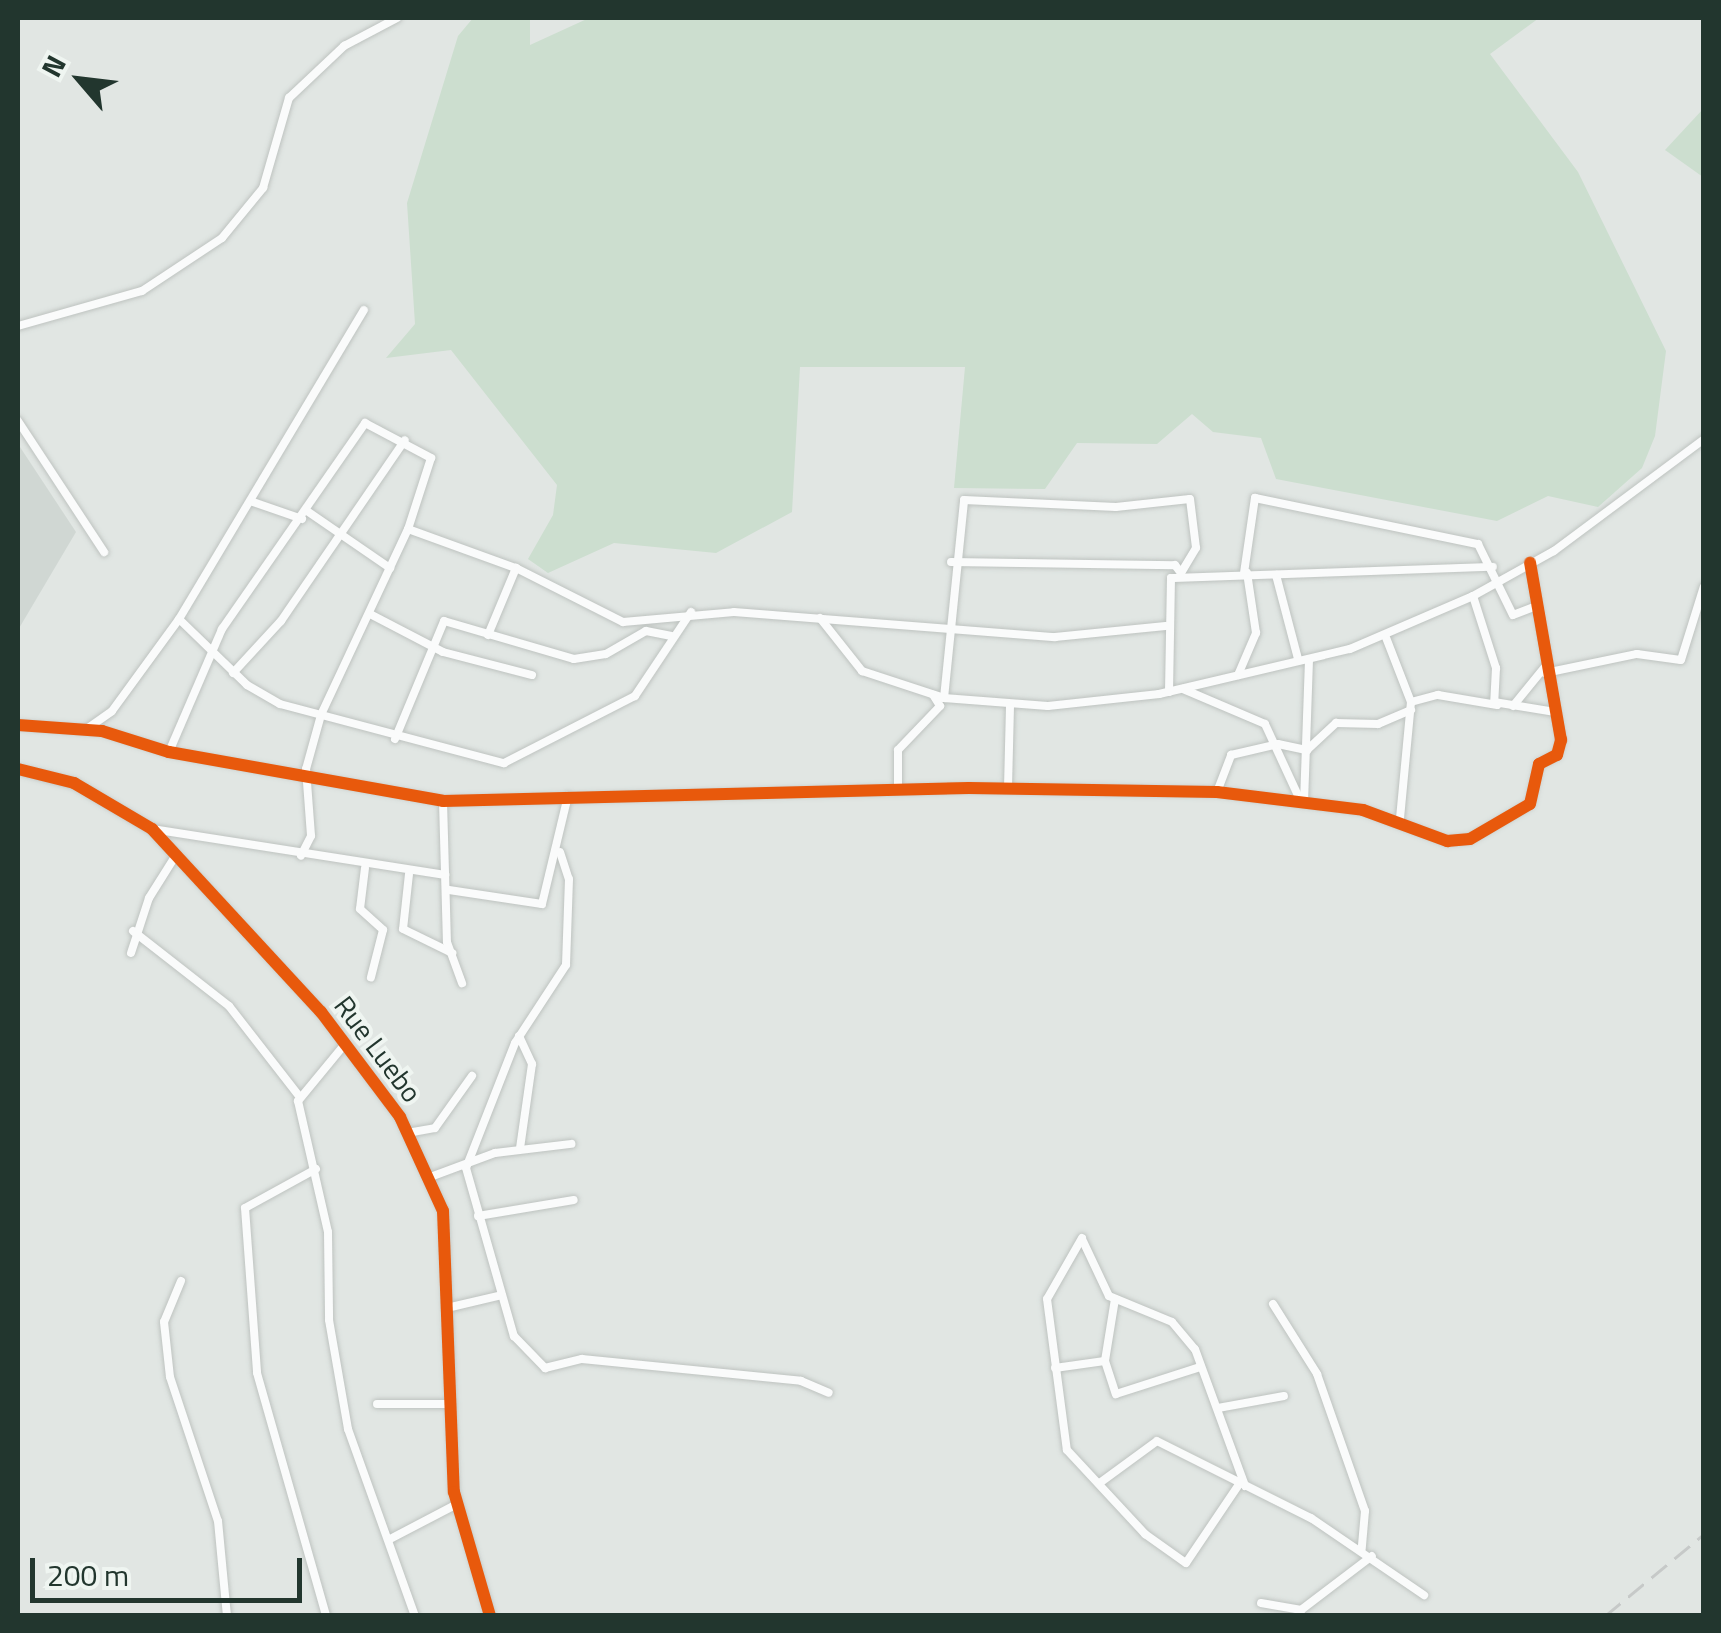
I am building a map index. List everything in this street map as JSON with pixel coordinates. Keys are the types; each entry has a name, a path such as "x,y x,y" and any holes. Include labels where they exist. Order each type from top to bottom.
{"street":[{"path":"18,326 142,291 222,238 262,188 289,98 344,46 397,18"},
{"path":"88,728 112,712 180,619 364,310"},
{"path":"170,752 211,648 368,420 434,461 370,614 320,715 306,778 311,836 301,856"},
{"path":"18,421 104,552"},
{"path":"820,618 862,671 944,698 1010,706 1169,692 1298,659 1309,661 1385,635 1473,596 1530,563 1704,438"},
{"path":"233,673 342,536 405,440"},
{"path":"1238,675 1256,633 1245,573 1255,498 1478,544 1516,617 1536,606"},
{"path":"944,698 951,562 964,500 1116,507 1190,499 1196,548 1181,574 1166,583 1169,692"},
{"path":"253,502 304,515 390,568"},
{"path":"408,528 516,568 624,622 691,612 1055,637 1165,626"},
{"path":"951,562 1276,575 1493,567"},
{"path":"18,724 88,728 170,752 443,801 898,788 1217,792 1400,819 1448,841 1470,839 1530,804 1540,764 1558,754 1555,712 1544,670 1530,563"},
{"path":"488,635 516,568"},
{"path":"1276,575 1298,659"},
{"path":"1513,706 1544,670 1637,654 1680,660 1704,586"},
{"path":"1473,596 1496,668 1497,706"},
{"path":"180,619 233,673 280,704 475,760 521,760 635,696 691,612"},
{"path":"370,614 429,646 532,675"},
{"path":"395,738 429,646 444,621 574,659 606,654 646,631 672,636"},
{"path":"1385,635 1411,706 1400,819"},
{"path":"1302,803 1309,661"},
{"path":"204,664 223,664"},
{"path":"1183,689 1248,711 1274,745 1302,803"},
{"path":"898,788 898,750 940,706 933,695"},
{"path":"1307,750 1336,723 1378,724 1438,695 1555,712"},
{"path":"1008,788 1010,706"},
{"path":"1217,792 1231,755 1274,745 1307,750"},
{"name":"Rue Luebo","path":"18,769 74,783 152,828 345,1044 433,1176 451,1307 456,1505 490,1616"},
{"path":"449,890 539,905 560,852 568,796"},
{"path":"443,801 452,952 462,983"},
{"path":"152,828 365,868 445,875"},
{"path":"560,852 569,880 566,966 519,1036 469,1159 478,1216 514,1336 546,1368 582,1358 800,1381 829,1393"},
{"path":"131,953 134,931 176,855"},
{"path":"365,868 360,909 383,930 371,976"},
{"path":"410,874 403,929 452,952"},
{"path":"549,887 569,880"},
{"path":"134,931 229,1006 299,1096 316,1169 348,1429 392,1538 415,1616"},
{"path":"519,1036 532,1064 520,1148"},
{"path":"299,1096 345,1044"},
{"path":"407,1133 435,1128 472,1076"},
{"path":"433,1176 469,1159 520,1148 570,1144"},
{"path":"316,1169 245,1208 257,1373 326,1616"},
{"path":"478,1216 574,1200"},
{"path":"1200,1367 1117,1394 1105,1361 1114,1299 1082,1238 1047,1299 1062,1439 1145,1534 1186,1563 1243,1484"},
{"path":"181,1281 164,1322 170,1377 218,1521 227,1615"},
{"path":"451,1307 502,1295"},
{"path":"1114,1299 1172,1322 1200,1367 1218,1408 1243,1484"},
{"path":"1272,1304 1316,1374 1365,1510 1362,1550"},
{"path":"1055,1368 1105,1361"},
{"path":"1218,1408 1284,1396"},
{"path":"376,1404 452,1404"},
{"path":"1101,1482 1156,1441 1362,1550 1424,1596"},
{"path":"392,1538 456,1505"},
{"path":"1261,1603 1301,1610 1372,1556"}],"shaded area":[{"path":"18,444 76,532 18,630"}],"green space":[{"path":"473,18 530,18 530,45 589,18 1539,18 1490,54 1578,172 1666,351 1655,436 1642,468 1598,507 1548,496 1497,521 1276,479 1261,438 1213,432 1192,414 1157,444 1077,443 1045,489 954,488 965,367 800,367 792,512 716,553 614,543 548,573 528,559 553,515 557,485 451,350 386,358 415,324 407,203 458,36"},
{"path":"1703,109 1703,177 1665,150"}],"railway":[{"path":"1605,1616 1704,1534"}],"cycle path":[{"path":"18,725 102,731 169,752 443,801 969,788 1217,792 1363,810 1447,841 1470,839 1530,804 1539,764 1557,755 1561,740 1530,563"},
{"path":"18,769 74,783 152,829 321,1012 400,1117 443,1211 454,1492 490,1616"}]}
